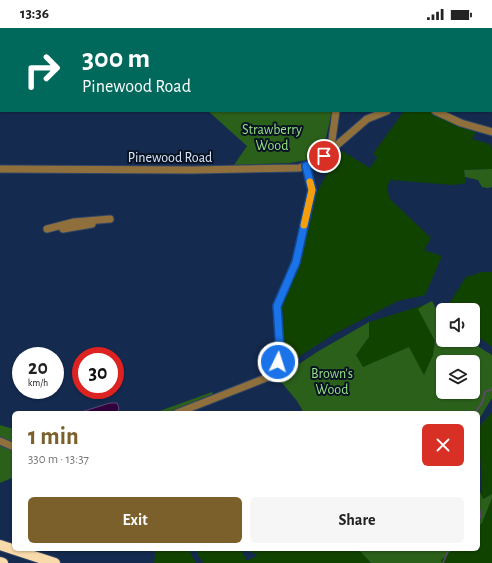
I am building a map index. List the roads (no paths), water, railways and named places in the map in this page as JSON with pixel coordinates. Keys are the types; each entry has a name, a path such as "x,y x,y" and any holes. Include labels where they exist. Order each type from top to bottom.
{"highway":[{"path":"0,546 33,563"},
{"path":"0,546 12,550"},
{"path":"16,551 55,563"}],"street":[{"path":"331,147 336,112"},
{"name":"Pinewood Road","path":"0,169 286,169 306,166 320,161 331,147 338,145 367,120 385,112"},
{"path":"436,112 461,123 492,132"},
{"path":"145,161 146,169"},
{"path":"182,411 276,373 280,350 277,306 296,262 312,190 306,166"},
{"path":"110,219 79,227 47,229 74,222 110,219"},
{"path":"0,441 12,446"}],"waterway":[{"path":"477,411 482,403 485,392 492,389"},
{"path":"480,511 480,518"},
{"path":"443,563 448,551"}],"park label":[{"name":"Strawberry Wood","path":"272,138"},
{"name":"Brown's Wood","path":"332,382"}]}
